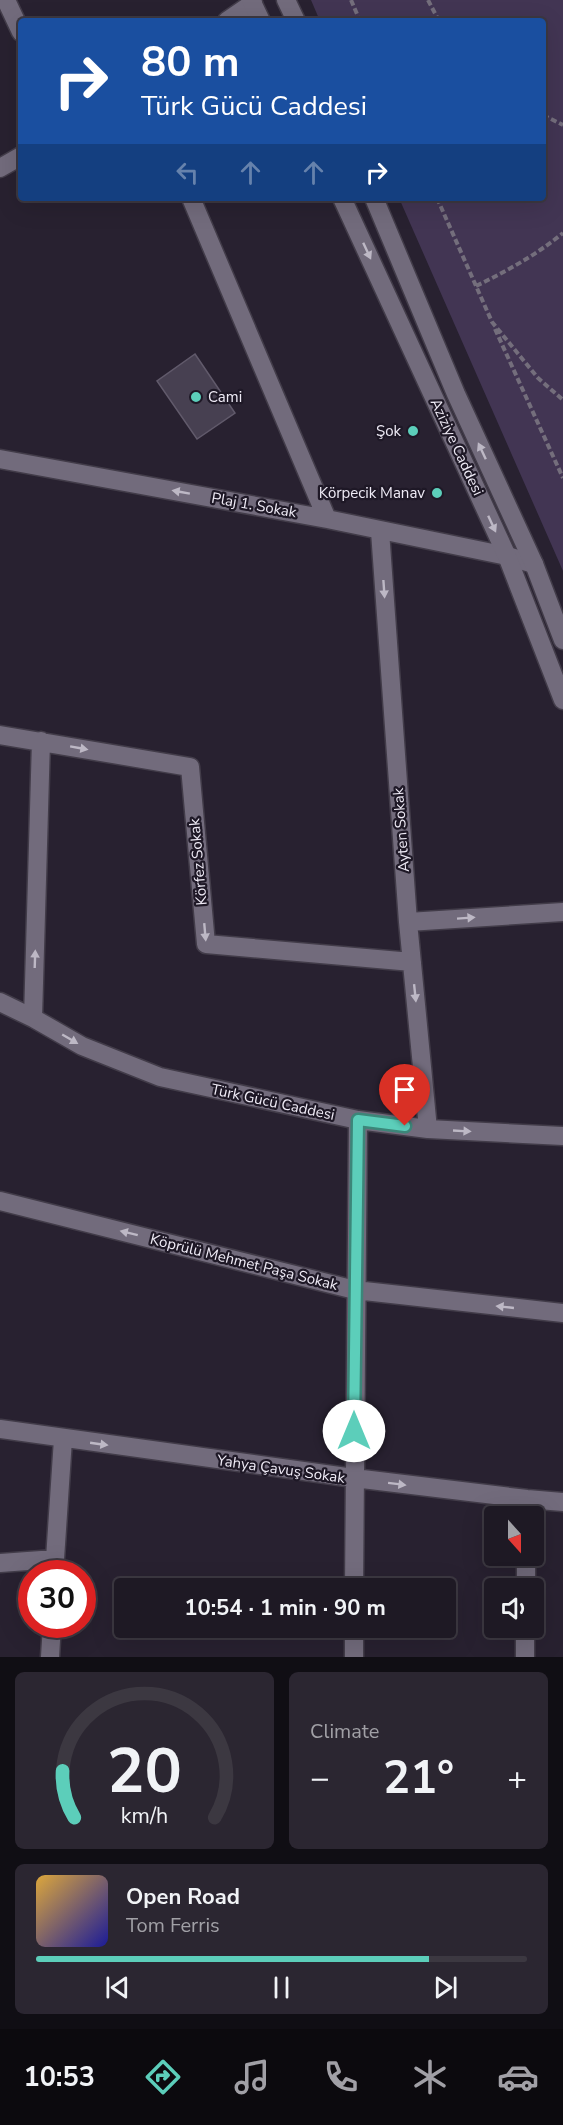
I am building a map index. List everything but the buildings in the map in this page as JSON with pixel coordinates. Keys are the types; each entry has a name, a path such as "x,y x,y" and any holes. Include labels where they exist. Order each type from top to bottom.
{"street":[{"path":"6,0 18,26"},
{"path":"286,0 295,18"},
{"path":"231,18 252,2 260,18"},
{"path":"0,168 18,158"},
{"path":"192,201 327,519"},
{"name":"Aziziye Caddesi","path":"343,201 507,556 563,699"},
{"name":"Aziziye Caddesi","path":"375,201 456,394 534,564 563,640"},
{"name":"Plaj 1. Sokak","path":"0,459 327,519 507,556 534,564"},
{"name":"Ayten Sokak","path":"380,531 408,922 428,1129"},
{"name":"Körfez Sokak","path":"0,735 190,767 206,944 412,962"},
{"path":"33,1018 41,741"},
{"path":"408,922 563,912"},
{"name":"Türk Gücü Caddesi","path":"0,1002 82,1046 160,1077 358,1120 428,1129 563,1136"},
{"path":"354,1578 358,1120"},
{"name":"Köprülü Mehmet Paşa Sokak","path":"0,1201 355,1290 563,1313"},
{"name":"Yahya Çavuş Sokak","path":"0,1429 354,1478 515,1506"},
{"path":"54,1560 63,1439"},
{"name":"Yahya Çavuş Sokak","path":"539,1506 563,1502"},
{"path":"0,1563 18,1564"},
{"path":"50,1657 51,1638"},
{"path":"354,1638 354,1657"},
{"path":"525,1638 525,1657"}],"path":[{"path":"351,0 359,18"},
{"path":"428,0 437,18"},
{"path":"546,116 563,125"},
{"path":"438,201 563,478"},
{"path":"476,286 544,249 563,233"},
{"path":"492,322 538,378 563,400"}],"shaded area":[{"path":"311,0 563,0 563,571 400,201 546,201 546,18 319,18"}],"place":[{"name":"Cami","path":"196,397"},
{"name":"Şok","path":"413,431"},
{"name":"Körpecik Manav","path":"437,493"}],"route":[{"path":"354,1431 358,1120 405,1126"}]}
